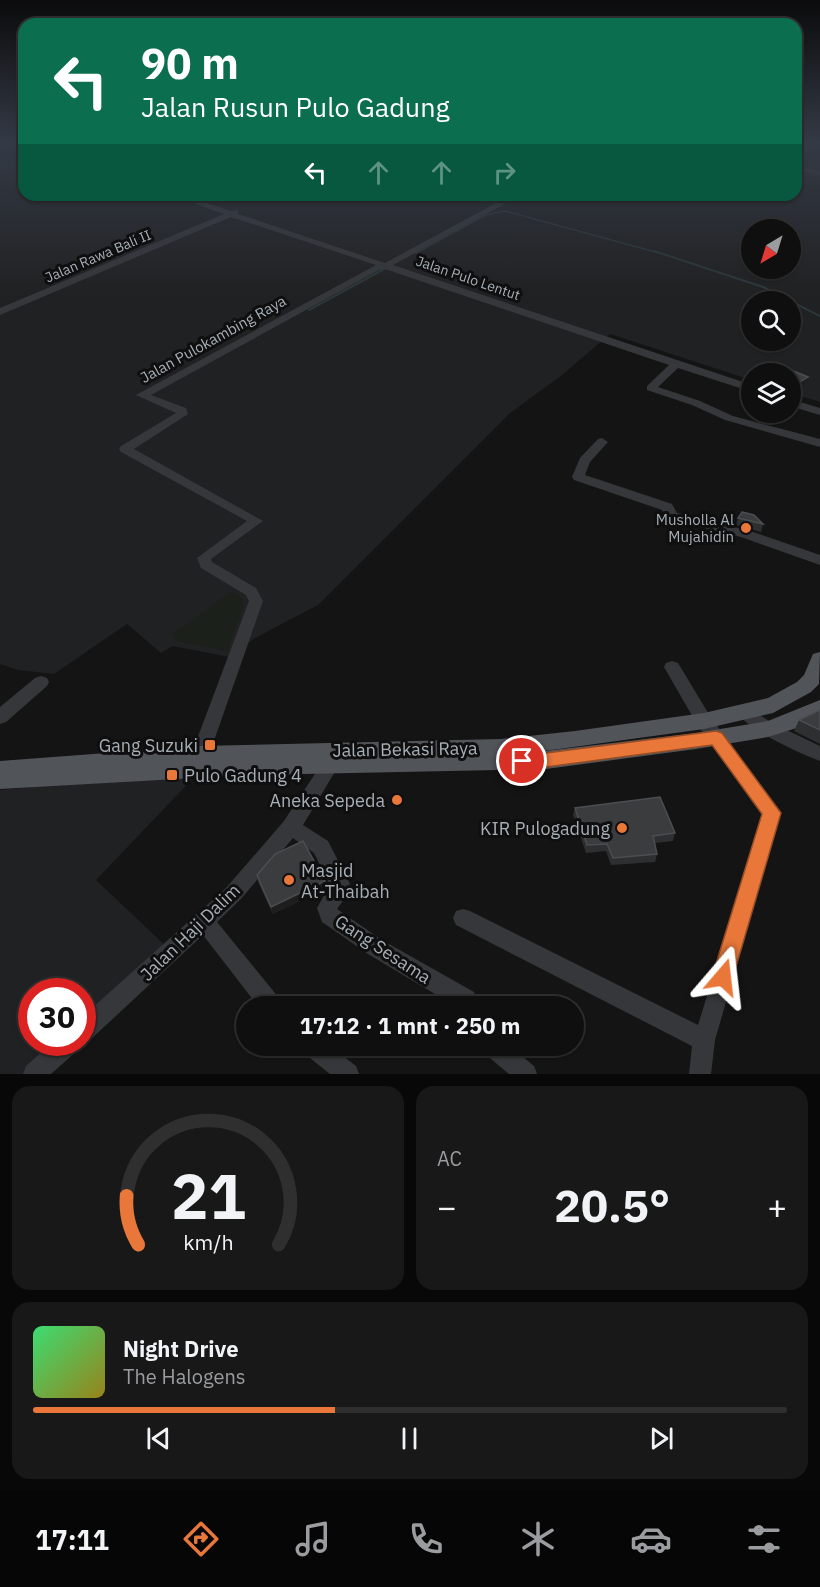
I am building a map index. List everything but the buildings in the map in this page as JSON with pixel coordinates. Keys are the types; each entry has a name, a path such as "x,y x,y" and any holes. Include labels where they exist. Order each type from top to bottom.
{"main road":[{"name":"Jalan Bekasi Raya","path":"0,770 546,760 710,729 745,712 773,705 804,687 812,679 820,659"},
{"name":"Jalan Bekasi Raya","path":"0,781 200,754 527,745 710,729 768,729 799,719 820,708"}],"street":[{"name":"Jalan Pulo Lentut","path":"196,201 235,212"},
{"name":"Jalan Pulo Lentut","path":"207,201 741,385"},
{"name":"Jalan Pulokambing Raya","path":"387,264 490,201"},
{"name":"Jalan Pulokambing Raya","path":"200,754 256,602 251,592 206,565 204,558 256,521 125,448 182,414 182,410 142,395 506,201"},
{"name":"Jalan Rawa Bali II","path":"0,312 235,212"},
{"name":"Jalan Pulo Lentut","path":"387,264 741,378"},
{"path":"675,364 651,388 696,403 729,418 820,443"},
{"path":"801,399 820,405"},
{"path":"801,406 820,412"},
{"path":"602,442 584,461 578,477 645,502 667,507 672,516 744,534 820,560"},
{"path":"672,667 710,729 772,813 704,1040 700,1074"},
{"path":"0,717 41,682"},
{"path":"745,712 768,729 820,754"},
{"name":"Jalan Haji Dalim","path":"96,1019 233,894 291,827 330,765"},
{"name":"Gang Sesama","path":"291,827 321,847 340,884 340,889 327,908 329,915 375,947 459,996"},
{"path":"463,918 704,1040"},
{"path":"204,921 263,996"},
{"path":"34,1074 54,1056"},
{"path":"326,1056 348,1074"},
{"path":"505,1056 526,1074"}],"shaded area":[{"path":"0,193 18,193 18,201 802,201 802,193 820,193 820,402 801,396 801,363 741,363 741,377 610,334 562,375 509,414 318,605 255,638 229,657 173,646 161,653 127,624 54,674 18,670 0,664"},
{"path":"231,592 242,598 244,605 227,651 177,641 172,634"},
{"path":"199,772 96,880 169,949 96,1015 96,978 18,978 18,1056 49,1056 27,1074 0,1074 0,790"}],"waterway":[{"path":"419,251 416,253 486,215 505,211 659,253"},
{"path":"654,251 763,287 820,316"},
{"path":"309,310 386,268"}],"place":[{"name":"Musholla Al Mujahidin","path":"746,528"},
{"name":"Gang Suzuki","path":"210,745"},
{"name":"Pulo Gadung 4","path":"172,775"},
{"name":"Aneka Sepeda","path":"397,800"},
{"name":"KIR Pulogadung","path":"622,828"},
{"name":"Masjid At-Thaibah","path":"289,880"}],"route":[{"path":"522,761 546,760 716,738 772,813 723,977"}]}
